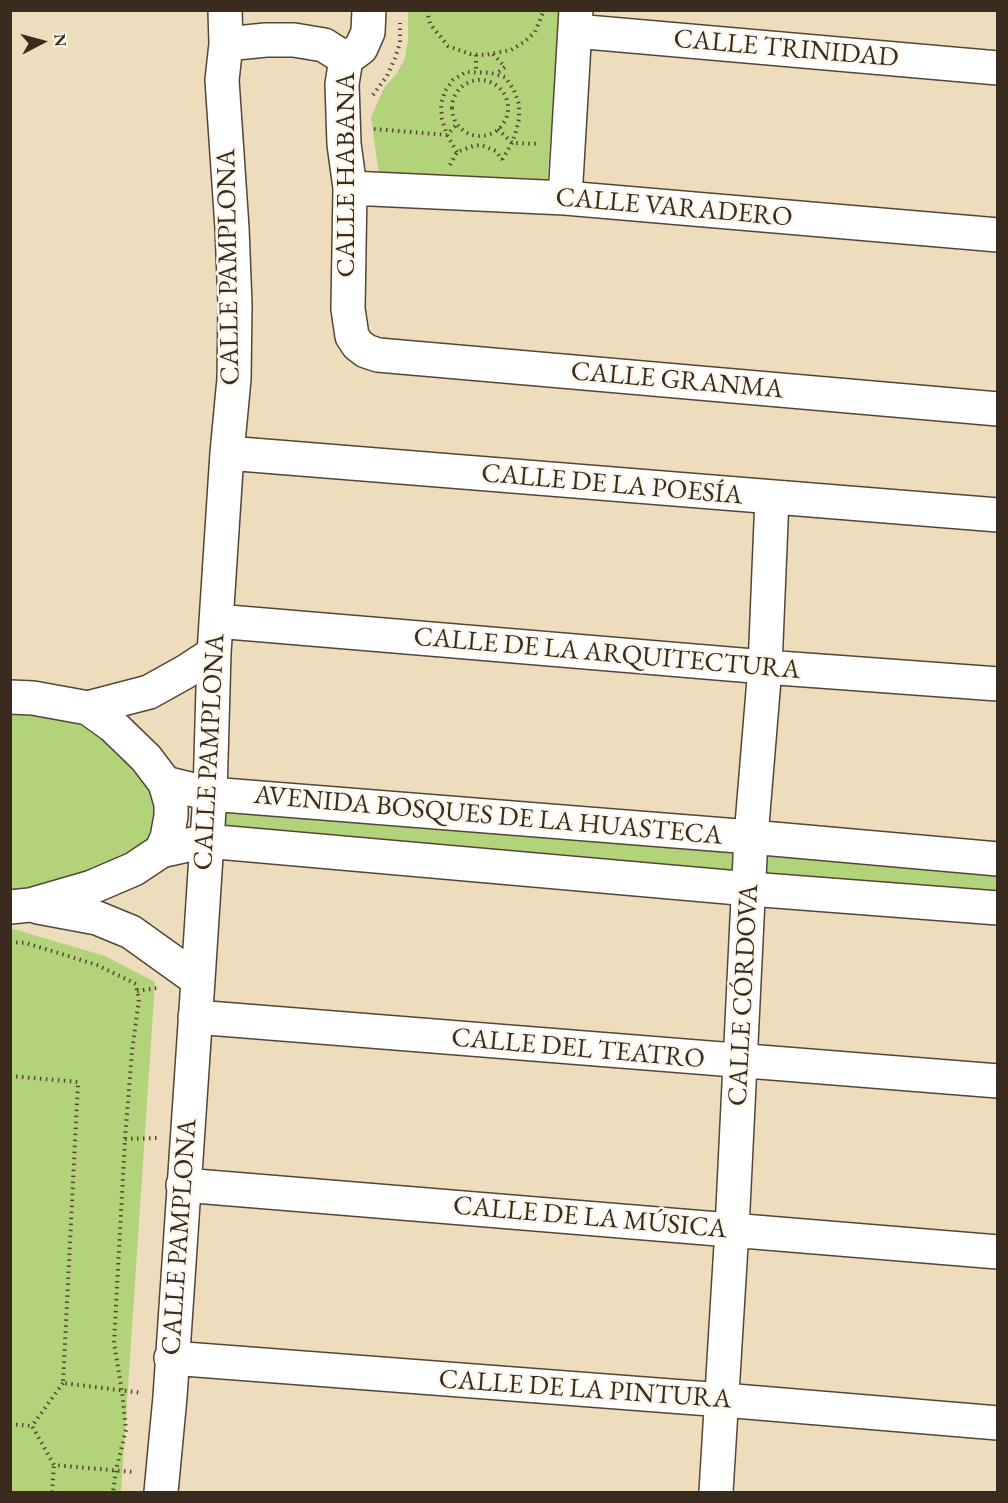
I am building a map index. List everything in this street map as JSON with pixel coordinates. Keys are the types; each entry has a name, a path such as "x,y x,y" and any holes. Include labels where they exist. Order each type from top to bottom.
{"street":[{"name":"CALLE PAMPLONA","path":"162,1484 198,980 210,794 215,637 234,379 235,305 232,228 222,80 226,44 225,10"},
{"name":"CALLE HABANA","path":"358,345 352,336 348,309 350,188 344,144 342,84 346,59 361,48 380,14"},
{"path":"565,198 575,21"},
{"name":"CALLE TRINIDAD","path":"575,21 998,68"},
{"path":"226,44 294,40 324,45 346,59"},
{"name":"CALLE VARADERO","path":"350,188 565,198 998,235"},
{"name":"CALLE GRANMA","path":"358,345 378,355 998,409"},
{"name":"CALLE DE LA POESÍA","path":"227,453 998,515"},
{"name":"CALLE CÓRDOVA","path":"716,1492 723,1400 751,837 765,667 772,498"},
{"path":"10,697 33,698 88,708 149,692 185,672 215,637"},
{"name":"CALLE DE LA ARQUITECTURA","path":"215,637 765,667 998,684"},
{"path":"88,708 113,726 152,765 165,783 171,804 171,816 167,838 161,851"},
{"name":"AVENIDA BOSQUES DE LA HUASTECA","path":"165,783 210,794 998,859"},
{"name":"AVENIDA BOSQUES DE LA HUASTECA","path":"20,906 106,883 134,869 161,851 207,841 750,889 998,908"},
{"path":"20,906 97,918 131,932 198,980"},
{"name":"CALLE DEL TEATRO","path":"195,1017 998,1081"},
{"name":"CALLE DE LA MÚSICA","path":"183,1185 998,1252"},
{"name":"CALLE DE LA PINTURA","path":"171,1358 998,1423"}],"path":[{"path":"427,10 430,24 448,46 476,55 511,50 524,42 535,32 544,10"},
{"path":"372,99 375,90 387,76 400,43 380,14"},
{"path":"493,54 505,67 495,74"},
{"path":"476,55 476,72"},
{"path":"457,152 447,135 442,119 441,104 445,91 453,80 466,72 485,72 505,77 514,90 519,104 519,119 512,143 502,160"},
{"path":"483,81 485,72"},
{"path":"474,81 483,81 492,83 504,95 507,113 498,129 482,136 472,135 457,124 452,107 459,90 474,81"},
{"path":"447,135 457,124"},
{"path":"364,129 447,135"},
{"path":"498,129 512,143 545,144"},
{"path":"10,942 26,943 97,964 136,984 139,999 125,1139 114,1343 126,1430 113,1492"},
{"path":"10,1076 78,1082 63,1383 32,1426"},
{"path":"63,1383 170,1397"},
{"path":"10,1424 32,1426"},
{"path":"32,1426 54,1465 52,1492"},
{"path":"54,1465 116,1470 162,1484"}],"green space":[{"path":"408,11 561,11 546,191 380,182 371,117 384,88 397,73 405,58 408,40"},
{"path":"46,700 159,774 168,834 105,870 11,903 11,702"},
{"path":"213,779 997,846 997,919 211,841"},
{"path":"10,928 105,956 155,982 121,1492 11,1492"}]}
